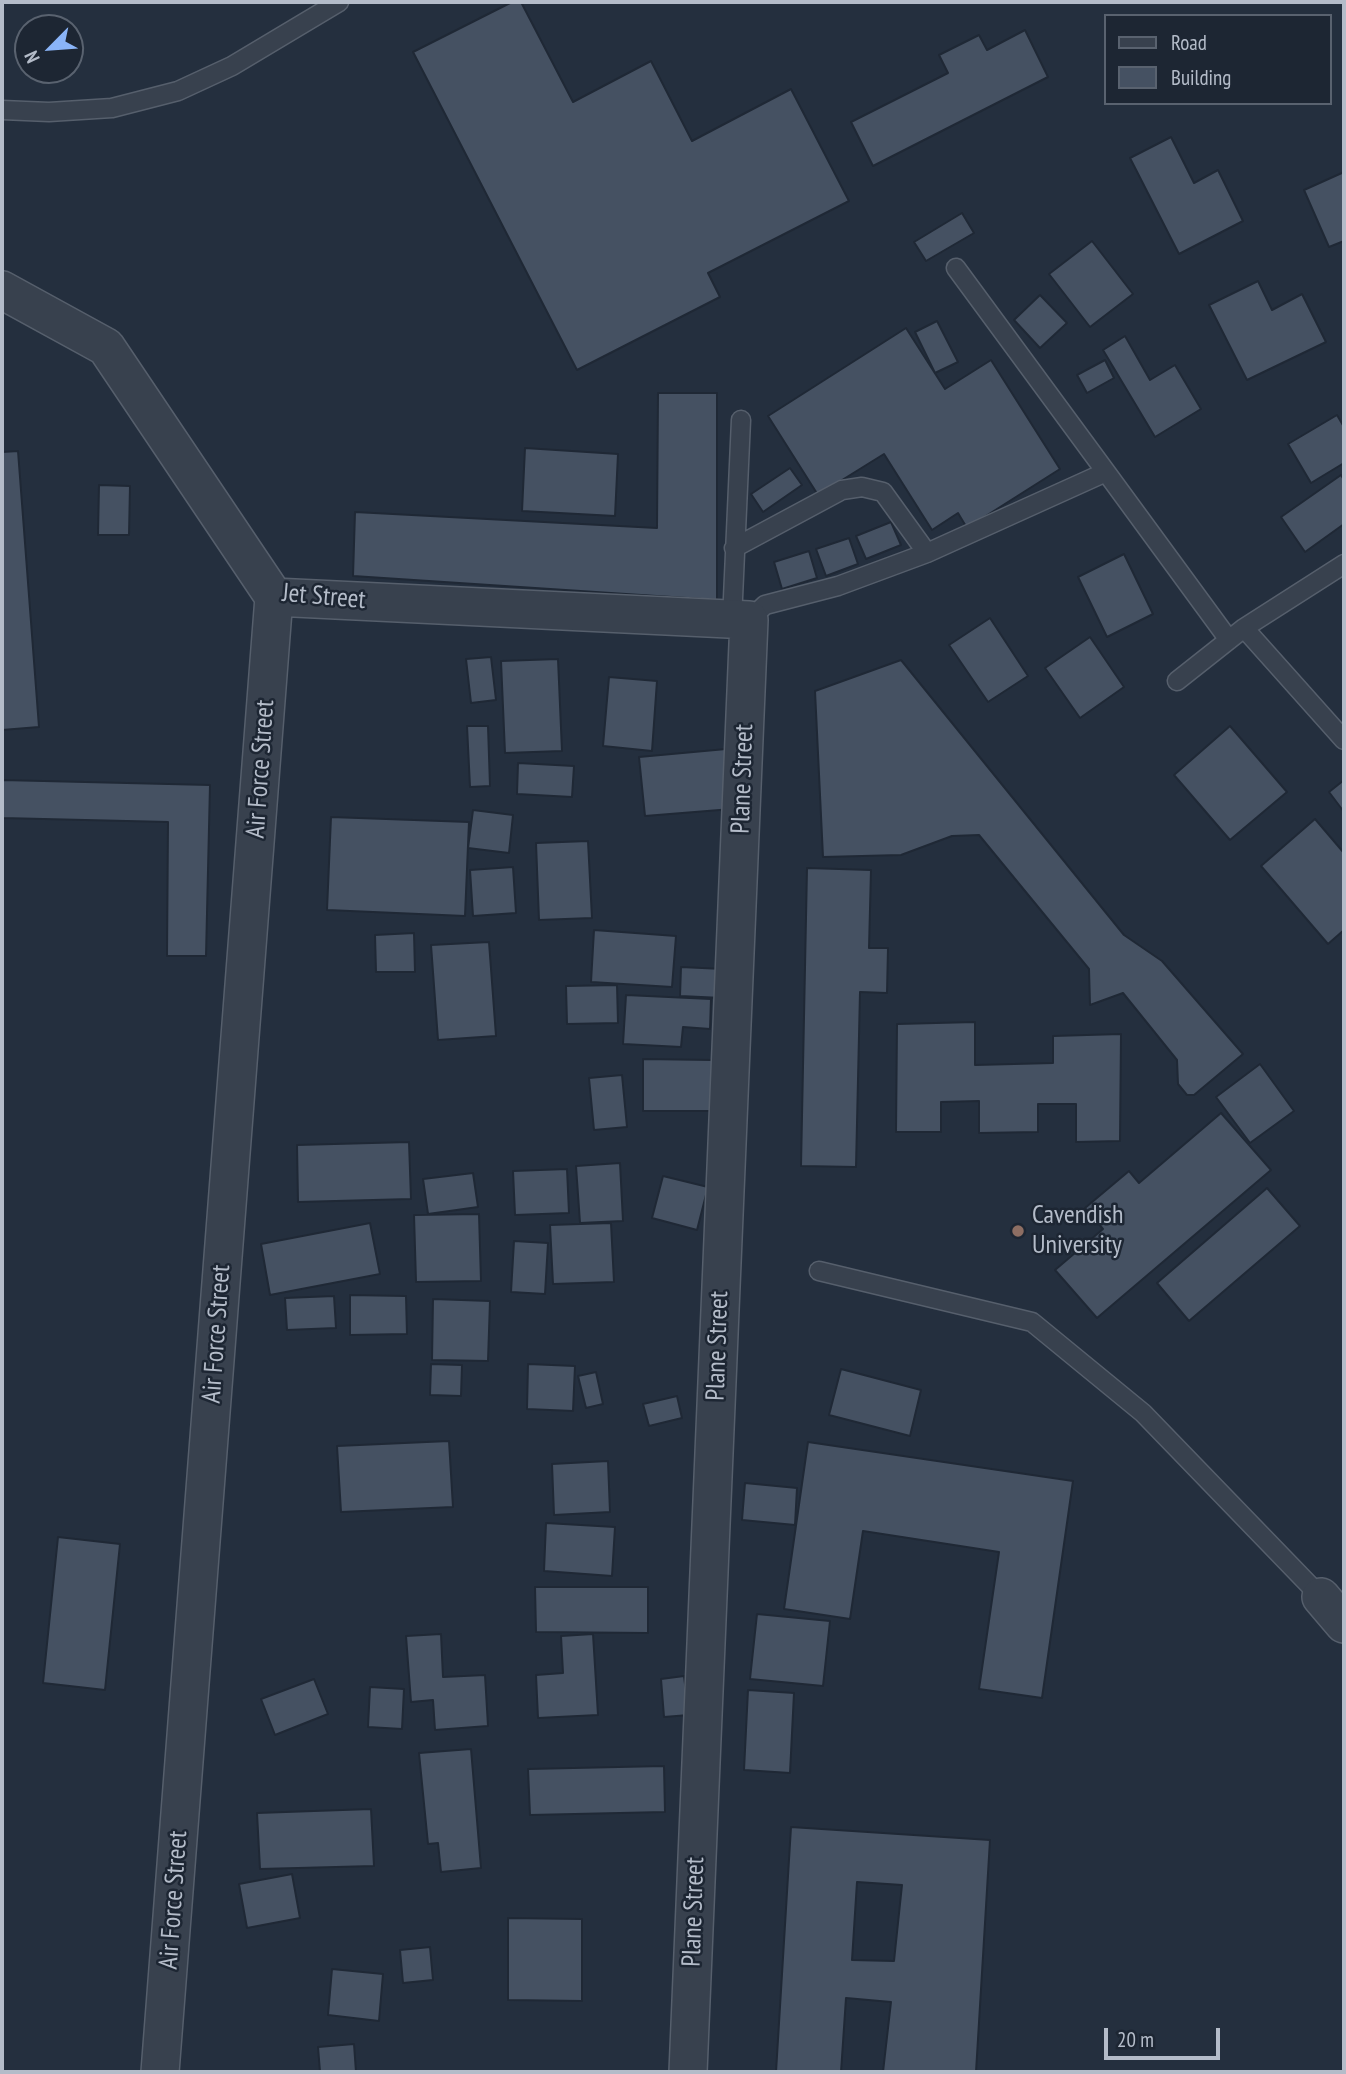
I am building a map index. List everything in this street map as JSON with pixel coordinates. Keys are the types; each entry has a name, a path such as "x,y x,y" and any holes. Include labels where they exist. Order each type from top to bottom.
{"street":[{"name":"Jet Street","path":"2,290 106,347 274,597 741,620"},
{"name":"Air Force Street","path":"160,2072 274,597"},
{"name":"Plane Street","path":"688,2072 741,620"},
{"path":"1321,1597 1344,1624"}],"lane":[{"path":"2,110 49,112 112,108 178,92 232,66 339,2"},
{"path":"956,268 1229,640"},
{"path":"741,420 734,548 741,620 765,605 838,586 927,553 1106,472"},
{"path":"734,548 842,490 862,487 883,492 927,553"},
{"path":"1177,681 1244,628 1344,564"},
{"path":"1244,628 1344,740"},
{"path":"819,1272 1032,1322 1143,1413 1321,1597"}],"building":[{"path":"512,2 521,2 573,102 651,61 692,141 791,89 849,201 708,273 720,297 577,370 413,52"},
{"path":"1025,30 1048,77 873,166 851,122 948,73 939,55 979,35 987,50"},
{"path":"1171,137 1194,183 1218,170 1243,221 1179,254 1130,158"},
{"path":"1344,172 1344,241 1329,247 1304,190"},
{"path":"962,213 974,233 926,261 914,242"},
{"path":"1092,241 1133,294 1090,327 1049,274"},
{"path":"1258,281 1272,310 1302,294 1326,342 1247,380 1209,305"},
{"path":"1040,295 1067,323 1040,348 1014,320"},
{"path":"937,321 958,362 935,373 915,332"},
{"path":"906,328 945,389 991,360 1060,469 967,528 958,513 932,530 884,454 818,495 768,416"},
{"path":"1125,336 1150,380 1175,365 1201,409 1155,437 1103,350"},
{"path":"1105,360 1114,378 1087,393 1077,375"},
{"path":"658,393 717,393 717,600 353,576 355,512 657,528"},
{"path":"1337,415 1344,427 1344,463 1311,483 1288,444"},
{"path":"525,448 618,454 615,516 522,511"},
{"path":"18,451 39,727 2,730 2,452"},
{"path":"790,468 802,485 763,512 751,494"},
{"path":"1341,475 1344,480 1344,524 1305,552 1281,517"},
{"path":"99,485 130,486 129,535 98,535"},
{"path":"891,522 901,545 866,559 856,536"},
{"path":"849,538 858,564 826,576 816,549"},
{"path":"809,551 817,578 782,589 774,562"},
{"path":"1124,554 1153,614 1107,637 1078,577"},
{"path":"990,618 1028,676 988,702 949,645"},
{"path":"1090,637 1124,687 1080,718 1045,668"},
{"path":"491,657 496,700 471,703 466,659"},
{"path":"558,659 562,751 505,753 501,661"},
{"path":"901,660 1124,935 1162,961 1243,1054 1194,1095 1187,1095 1178,1084 1177,1060 1123,993 1090,1005 1089,969 979,835 952,836 901,855 823,857 815,691"},
{"path":"609,677 657,681 652,751 603,746"},
{"path":"467,726 488,726 490,786 470,787"},
{"path":"1230,726 1287,792 1230,840 1174,775"},
{"path":"726,749 732,809 645,816 639,757"},
{"path":"518,763 574,766 572,797 517,794"},
{"path":"2,780 210,785 206,956 167,956 168,822 2,818"},
{"path":"1344,780 1344,812 1329,792"},
{"path":"473,810 513,815 509,853 468,848"},
{"path":"331,817 469,822 465,916 327,910"},
{"path":"1315,819 1344,853 1344,930 1328,944 1261,866"},
{"path":"588,841 592,918 539,920 536,843"},
{"path":"513,867 516,913 473,916 470,870"},
{"path":"807,868 871,870 869,948 888,948 887,993 860,992 856,1167 801,1166"},
{"path":"594,930 676,936 672,987 591,982"},
{"path":"414,933 415,972 376,972 375,935"},
{"path":"489,942 496,1036 438,1040 431,945"},
{"path":"681,967 723,969 722,998 680,996"},
{"path":"617,985 618,1023 567,1024 566,986"},
{"path":"626,995 711,999 710,1029 683,1027 681,1047 623,1044"},
{"path":"975,1022 975,1065 1053,1063 1053,1036 1121,1034 1120,1141 1076,1142 1076,1104 1038,1104 1038,1132 979,1133 979,1101 941,1102 941,1132 896,1132 897,1024"},
{"path":"643,1059 712,1060 712,1111 643,1111"},
{"path":"1260,1064 1294,1111 1250,1143 1216,1097"},
{"path":"622,1075 627,1127 594,1130 589,1078"},
{"path":"1221,1113 1271,1170 1097,1318 1055,1270 1103,1229 1085,1208 1129,1171 1139,1183"},
{"path":"409,1142 411,1199 298,1202 297,1145"},
{"path":"620,1163 623,1221 580,1223 576,1166"},
{"path":"567,1169 569,1213 515,1215 513,1171"},
{"path":"473,1173 478,1207 428,1214 423,1179"},
{"path":"663,1176 708,1187 697,1230 652,1218"},
{"path":"1267,1188 1300,1226 1189,1321 1157,1283"},
{"path":"479,1214 481,1281 416,1282 414,1215"},
{"path":"370,1223 380,1274 270,1295 261,1244"},
{"path":"611,1223 614,1282 553,1284 550,1225"},
{"path":"514,1241 548,1243 545,1294 511,1292"},
{"path":"350,1295 406,1296 407,1334 350,1335"},
{"path":"334,1296 336,1328 287,1330 285,1298"},
{"path":"433,1299 490,1301 488,1361 432,1360"},
{"path":"431,1364 462,1365 461,1396 430,1395"},
{"path":"528,1364 575,1366 573,1411 527,1409"},
{"path":"841,1369 921,1390 910,1436 829,1415"},
{"path":"596,1372 603,1404 586,1408 578,1376"},
{"path":"677,1396 682,1418 649,1426 643,1404"},
{"path":"449,1441 453,1507 341,1512 337,1446"},
{"path":"808,1442 1073,1481 1042,1698 979,1689 999,1552 863,1531 850,1619 784,1609"},
{"path":"608,1461 610,1512 554,1515 552,1464"},
{"path":"745,1483 797,1488 795,1525 742,1520"},
{"path":"546,1523 615,1527 612,1576 544,1571"},
{"path":"58,1537 120,1544 105,1690 43,1683"},
{"path":"535,1587 648,1587 648,1633 536,1632"},
{"path":"757,1614 830,1621 823,1686 750,1679"},
{"path":"441,1634 443,1677 485,1675 488,1726 435,1730 433,1700 411,1702 406,1636"},
{"path":"593,1634 598,1715 538,1718 536,1675 563,1673 561,1636"},
{"path":"684,1676 689,1715 664,1717 661,1679"},
{"path":"314,1679 328,1714 275,1735 261,1699"},
{"path":"370,1687 404,1689 402,1729 368,1727"},
{"path":"748,1690 794,1693 790,1773 744,1770"},
{"path":"471,1749 481,1868 441,1872 438,1843 428,1844 419,1753"},
{"path":"664,1766 665,1812 530,1815 528,1769"},
{"path":"371,1809 374,1866 260,1869 257,1813"},
{"path":"791,1827 990,1840 976,2072 883,2072 891,2002 846,1998 841,2072 776,2072","holes":["857,1882 902,1885 894,1961 852,1960"]},
{"path":"292,1874 300,1918 247,1928 239,1884"},
{"path":"508,1918 582,1919 582,2001 508,2000"},
{"path":"430,1947 433,1980 403,1983 400,1950"},
{"path":"332,1969 383,1974 379,2021 328,2015"},
{"path":"354,2044 356,2072 320,2072 318,2047"}],"place":[{"name":"Cavendish University","path":"1018,1231"}]}
